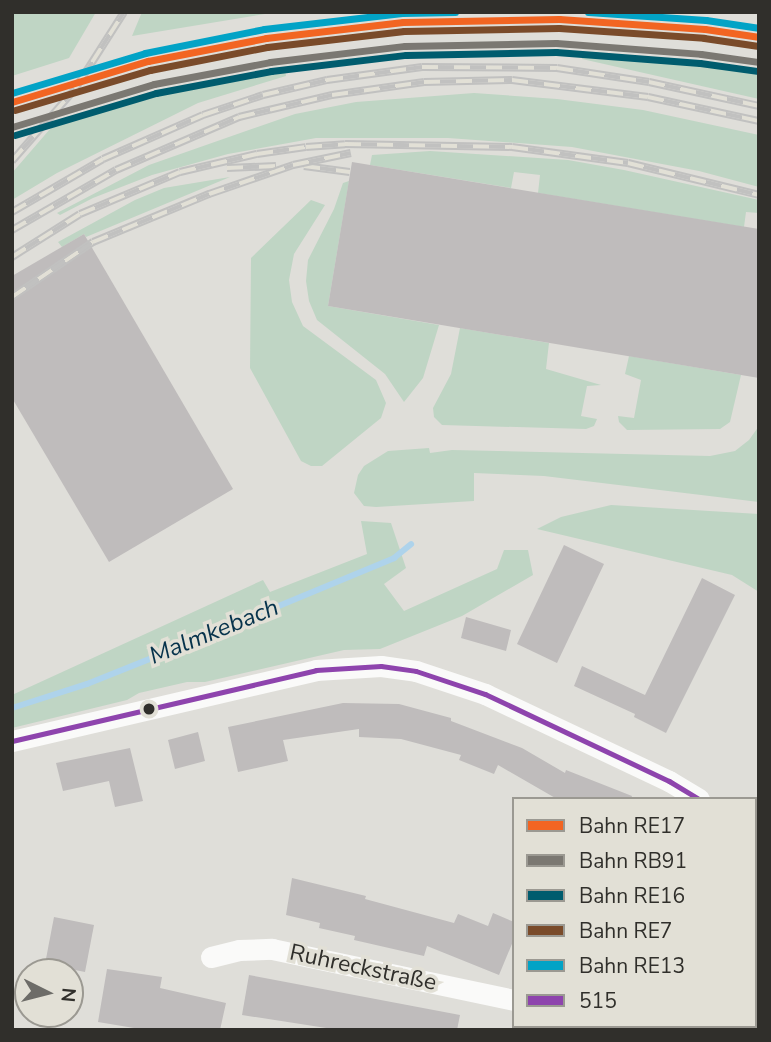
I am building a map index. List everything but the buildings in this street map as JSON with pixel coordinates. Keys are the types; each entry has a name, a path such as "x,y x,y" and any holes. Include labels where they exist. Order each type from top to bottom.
{"street":[{"path":"12,741 316,670 381,666 416,671 485,694 669,781 696,797"},
{"name":"Ruhreckstraße","path":"211,957 239,950 272,949 512,1000"}],"green space":[{"path":"12,12 96,12 69,58 12,76"},
{"path":"142,12 277,12 132,36"},
{"path":"581,53 695,61 759,70 759,99 582,59"},
{"path":"285,70 286,76 198,103 57,173 12,200 12,173 50,129 77,115 141,95"},
{"path":"474,93 557,99 643,110 759,135 759,187 699,171 572,147 448,138 316,138 228,154 152,175 93,198 60,215 57,213 149,165 295,114 356,102"},
{"path":"430,151 568,160 624,170 759,200 759,213 746,212 744,227 538,193 540,175 514,172 511,188 370,165 372,155"},
{"path":"230,177 86,237 84,234 62,247 58,242 135,200 164,188"},
{"path":"349,181 328,306 439,325 423,378 404,402 385,374 317,320 309,301 306,281 308,260 334,209 343,183"},
{"path":"311,200 325,205 294,254 289,280 292,302 303,326 376,380 386,403 381,418 322,466 311,466 301,461 250,368 251,258"},
{"path":"460,328 549,343 546,369 601,385 587,386 581,416 597,419 594,426 586,429 442,425 434,417 433,408 451,374"},
{"path":"629,356 741,375 730,422 720,429 627,430 619,422 618,416 634,418 641,380 625,374"},
{"path":"759,426 759,502 544,476 474,473 474,501 376,507 364,506 354,493 358,475 364,466 388,451 429,448 430,453 452,450 710,456 735,451 749,440"},
{"path":"611,505 759,514 759,592 732,575 537,529 561,517"},
{"path":"361,521 391,523 406,568 384,584 404,611 497,569 504,550 528,550 533,575 462,616 380,649 344,650 205,682 187,682 139,693 127,700 12,728 12,695 263,580 270,592 367,554"}],"waterway":[{"name":"Malmkebach","path":"12,708 87,684 182,646 394,558 411,544"}],"railway":[{"path":"12,161 75,89 124,12"},
{"path":"12,212 103,159 203,115 263,95 327,80 422,67 557,68 649,82 759,106"},
{"path":"12,230 116,170 239,117 332,95 424,82 512,80 648,97 759,121"},
{"path":"12,257 80,214 180,172 257,154 306,147 345,144 512,147 628,163 759,195"},
{"path":"12,297 93,242 209,194 293,165 351,153"},
{"path":"227,168 276,166"},
{"path":"304,166 350,172"}],"rail line":[{"name":"RE13","path":"12,93 145,53 264,29 402,13 455,12"},
{"name":"RE13","path":"588,12 706,20 759,28"},
{"name":"RE17","path":"12,102 148,61 266,38 403,22 559,19 705,29 759,37"},
{"name":"RE7","path":"15,110 150,70 267,47 404,31 559,28 704,38 758,46"},
{"name":"RB91","path":"12,127 154,84 270,62 405,46 556,43 701,54 759,62"},
{"name":"RE16","path":"15,135 156,93 271,71 406,55 556,52 700,63 758,71"}],"transit line":[{"name":"515","path":"12,741 316,670 381,666 416,671 485,694 669,781 696,797"}]}
